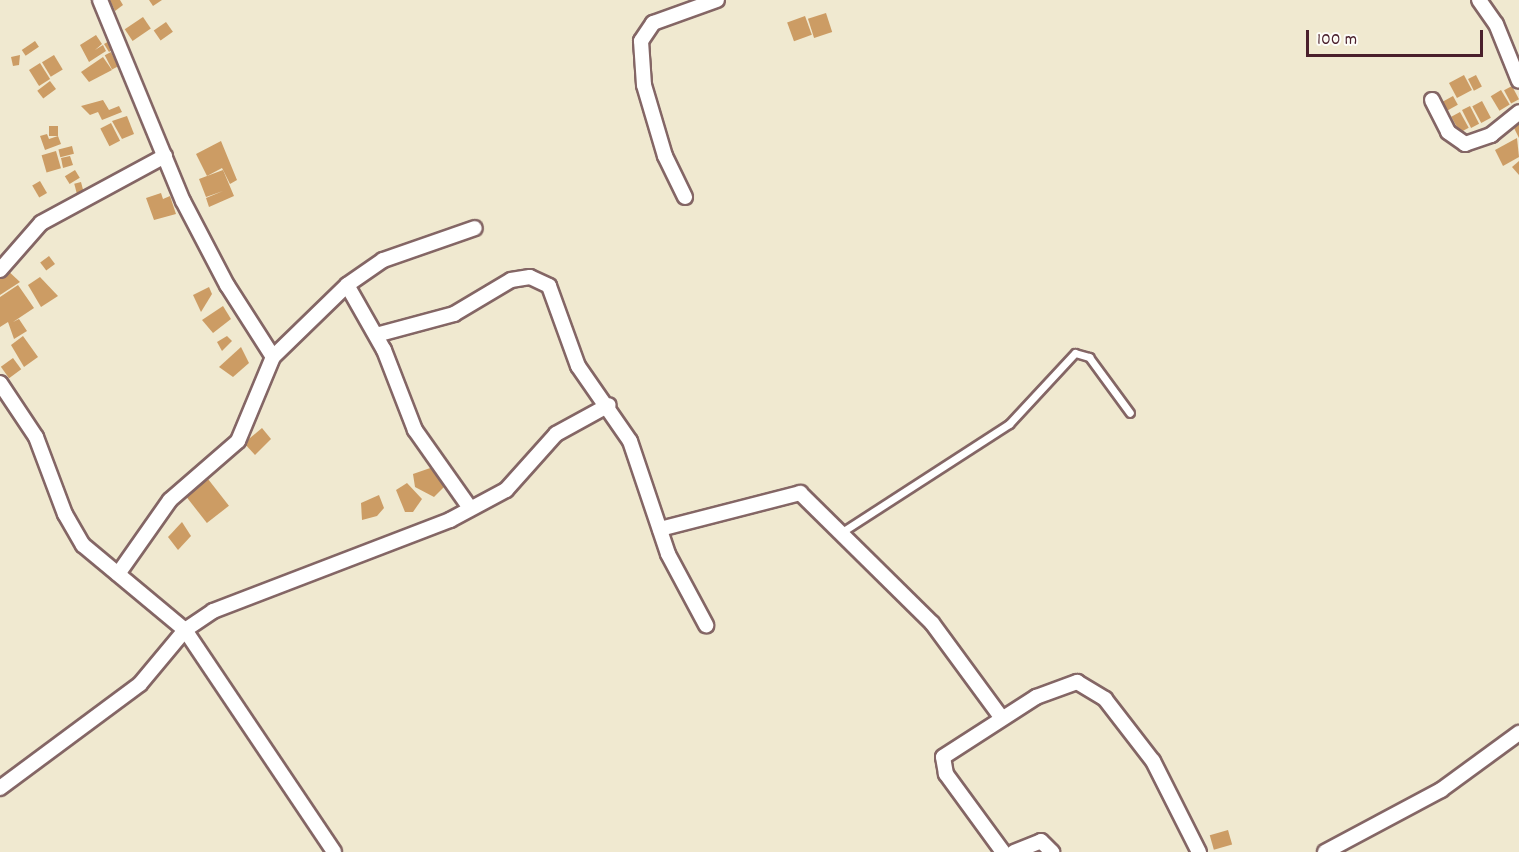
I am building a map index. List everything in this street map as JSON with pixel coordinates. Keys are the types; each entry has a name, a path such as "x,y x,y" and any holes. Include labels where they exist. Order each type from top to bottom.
{"street":[{"path":"100,0 165,156 227,285 273,357"},
{"path":"685,197 665,156 644,85 641,41 653,23 717,0"},
{"path":"1479,0 1502,36 1519,81"},
{"path":"1432,100 1448,132 1465,144 1491,135 1519,112"},
{"path":"0,270 42,223 165,156"},
{"path":"118,574 170,500 238,441 273,357 346,285 383,260 475,228"},
{"path":"376,335 454,314 511,280 530,277 549,286 578,366 609,405 634,449 660,529 688,600 706,625"},
{"path":"346,285 376,335 415,430 470,508"},
{"path":"0,382 36,437 76,534 118,574 185,630 334,852"},
{"path":"0,789 140,684 185,630 247,594 470,508 519,480 556,434 609,405"},
{"path":"660,529 795,491 842,532 939,630 1001,717"},
{"path":"1003,852 943,762 1001,717 1064,685 1077,682 1091,688 1121,717 1153,761 1199,852"},
{"path":"1325,852 1441,790 1519,733"},
{"path":"1014,852 1041,841 1052,852"}],"lane":[{"path":"842,532 1009,424 1075,353 1089,357 1130,413"}],"building":[{"path":"110,0 120,0 123,5 115,11"},
{"path":"149,0 162,0 153,6"},
{"path":"826,13 832,32 814,38 808,19"},
{"path":"805,16 812,35 794,41 787,22"},
{"path":"143,17 151,29 133,41 125,29"},
{"path":"166,22 173,32 161,40 154,31"},
{"path":"96,35 102,44 95,50 103,45 106,51 89,62 80,45"},
{"path":"111,40 115,48 109,52 104,44"},
{"path":"35,41 39,47 26,56 22,50"},
{"path":"111,52 118,66 112,69 105,55"},
{"path":"20,55 19,65 13,66 11,57"},
{"path":"54,55 63,70 51,77 42,62"},
{"path":"103,57 112,70 89,82 81,72"},
{"path":"40,63 50,79 39,86 29,70"},
{"path":"1464,75 1472,90 1457,98 1449,83"},
{"path":"1476,75 1482,87 1474,91 1468,79"},
{"path":"50,81 56,89 43,99 37,91"},
{"path":"1512,86 1519,99 1511,103 1504,90"},
{"path":"1501,90 1510,105 1499,111 1491,96"},
{"path":"1453,96 1458,105 1445,112 1440,103"},
{"path":"103,100 109,110 119,106 122,112 102,120 98,112 90,115 81,106"},
{"path":"1482,101 1491,118 1481,123 1472,106"},
{"path":"1470,106 1479,124 1471,128 1462,110"},
{"path":"1460,112 1469,128 1460,133 1451,117"},
{"path":"127,116 134,134 122,139 112,121"},
{"path":"1519,120 1519,138 1512,124"},
{"path":"111,123 120,141 109,146 100,128"},
{"path":"49,126 58,126 58,136 49,136"},
{"path":"47,134 49,139 58,136 61,144 45,150 40,136"},
{"path":"1517,138 1519,157 1503,166 1495,150"},
{"path":"221,141 237,180 230,184 222,168 207,176 196,154"},
{"path":"72,146 74,154 60,157 58,149"},
{"path":"56,151 61,168 47,172 42,155"},
{"path":"70,156 73,165 63,168 61,158"},
{"path":"1519,161 1519,175 1512,167"},
{"path":"75,170 80,178 70,184 65,176"},
{"path":"223,170 234,196 209,207 206,198 223,191 206,197 199,179"},
{"path":"40,181 47,193 39,198 32,186"},
{"path":"81,182 84,193 77,194 74,184"},
{"path":"161,193 163,199 170,196 176,214 154,220 146,198"},
{"path":"49,256 55,264 46,271 40,263"},
{"path":"5,268 20,282 0,295 0,271"},
{"path":"40,277 58,296 41,307 28,285"},
{"path":"18,285 34,308 13,322 19,319 27,331 14,339 8,322 0,327 0,297"},
{"path":"209,287 212,294 201,312 193,295"},
{"path":"223,306 231,319 213,333 202,320"},
{"path":"23,336 38,357 24,367 11,345"},
{"path":"227,336 232,341 222,351 217,342"},
{"path":"241,347 249,363 233,377 219,367"},
{"path":"13,358 21,369 9,378 1,367"},
{"path":"262,428 271,439 255,455 244,443"},
{"path":"436,466 444,487 434,497 415,487 413,474"},
{"path":"208,479 229,506 207,523 186,496"},
{"path":"407,483 422,499 413,512 405,512 396,490"},
{"path":"379,495 384,508 377,516 362,520 361,503"},
{"path":"182,522 191,536 178,550 168,537"},
{"path":"1228,830 1232,844 1214,850 1210,835"}]}
